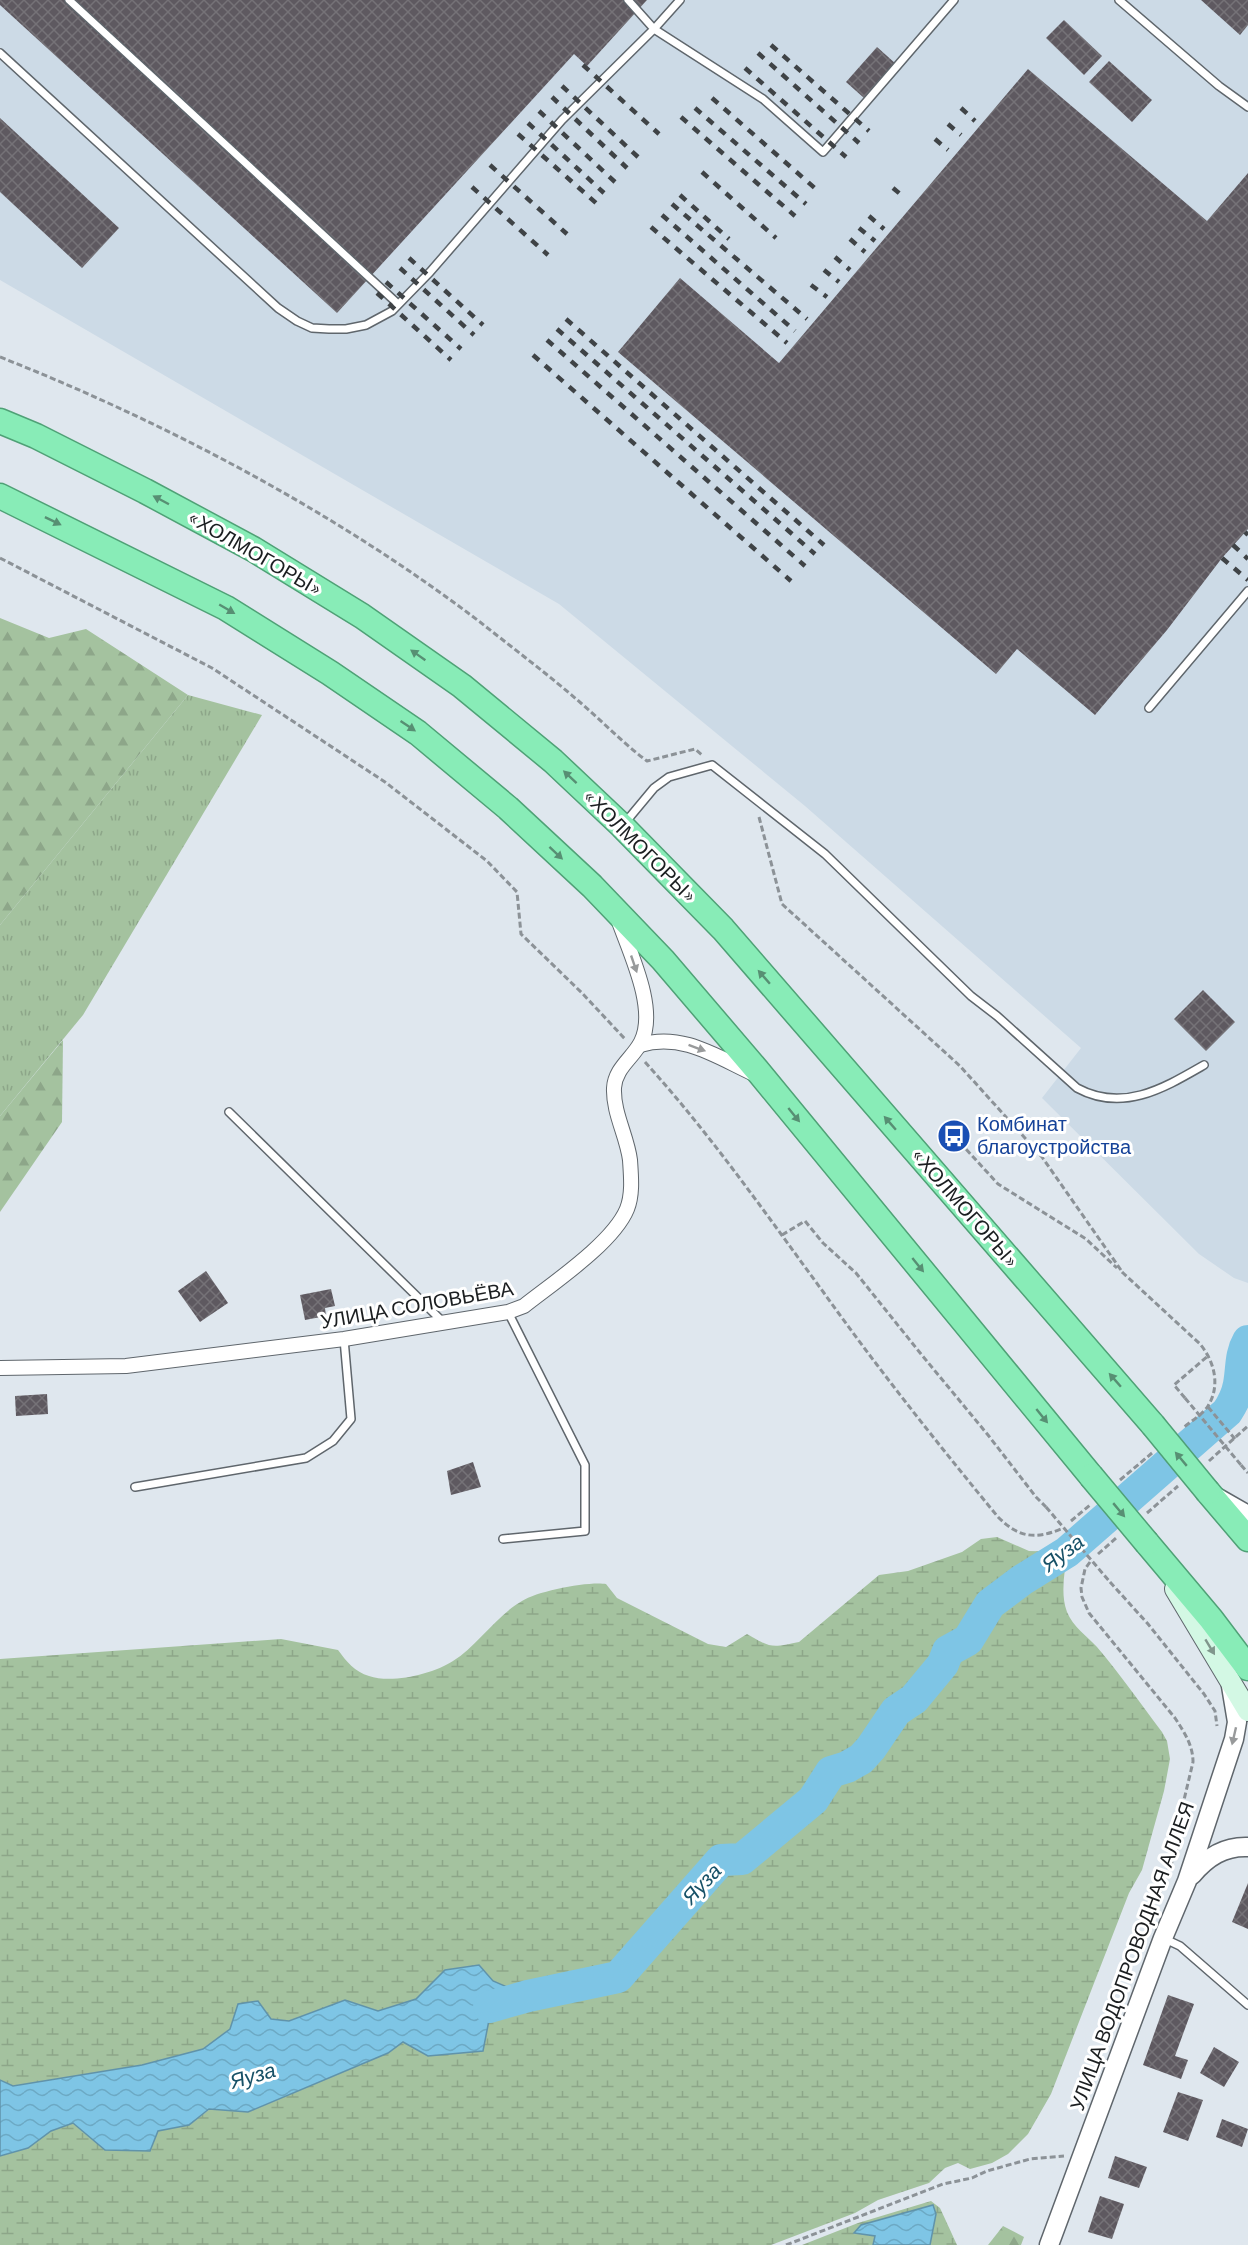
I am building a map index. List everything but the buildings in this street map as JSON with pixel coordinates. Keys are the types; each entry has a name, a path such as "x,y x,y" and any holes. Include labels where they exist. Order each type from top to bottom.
{"highway":[{"name":"«ХОЛМОГОРЫ»","path":"0,421 36,436 135,486 253,549 362,616 462,686 553,761 622,826 723,929 1153,1425 1208,1492"},
{"path":"0,496 226,608 330,673 418,733 517,816 614,909 663,960 765,1079 1095,1487 1148,1543 1238,1673"},
{"path":"1208,1492 1248,1539"}],"main road":[{"path":"1238,1673 1248,1711"}],"street":[{"name":"УЛИЦА СОЛОВЬЁВА","path":"0,1368 126,1366 344,1339 508,1312 524,1306 608,1235 627,1209 630,1197 630,1157 617,1114 614,1087 624,1064 645,1034 646,1017 644,994 614,909"},
{"path":"637,1048 653,1041 676,1040 765,1079"},
{"path":"1208,1492 1248,1515"},
{"name":"УЛИЦА ВОДОПРОВОДНАЯ АЛЛЕЯ","path":"1049,2245 1163,1938 1187,1881 1234,1739 1237,1722 1238,1673"},
{"path":"1187,1881 1204,1860 1236,1847 1248,1847"}],"lane":[{"path":"69,0 398,304"},
{"path":"628,0 654,29 763,99 823,152 954,0"},
{"path":"0,53 278,308 312,328 346,329 379,319 398,304 430,272 562,120 680,0"},
{"path":"1119,0 1219,86 1248,107"},
{"path":"1149,708 1248,591"},
{"path":"622,826 654,788 669,777 712,765 825,854 971,996 997,1016 1077,1088 1102,1098 1131,1097 1165,1088 1204,1065"},
{"path":"229,1112 443,1322"},
{"path":"503,1539 585,1531 585,1466 508,1312"},
{"path":"135,1487 306,1458 333,1441 351,1419 344,1339"},
{"path":"1163,1938 1180,1946 1248,2005"}],"path":[{"path":"0,357 61,381 197,446 307,506 375,549 478,621 582,704 647,761 695,748 712,765"},
{"path":"0,558 212,668 395,789 488,861 517,892 521,933 637,1048 683,1104 919,1419 998,1517 1010,1529 1022,1534 1044,1535 1061,1529"},
{"path":"751,809 759,818 782,904 960,1066 1042,1157 1123,1273"},
{"path":"954,1136 998,1184 1086,1239 1200,1344 1209,1355 1215,1378 1208,1407 1180,1430"},
{"path":"782,1235 805,1221 822,1244 856,1273 1036,1497 1148,1624 1204,1694 1215,1711 1218,1731"},
{"path":"1209,1355 1174,1385 1248,1473"},
{"path":"1208,1407 1235,1439"},
{"path":"1208,1461 1248,1426"},
{"path":"1116,1483 1153,1453"},
{"path":"1145,1514 1181,1484"},
{"path":"1071,1521 1095,1487"},
{"path":"1098,1554 1118,1536"},
{"path":"1090,1562 1085,1569 1081,1588 1089,1613 1175,1718 1186,1735 1193,1755 1165,1880"},
{"path":"1145,1930 1181,1838"},
{"path":"786,2245 943,2184 972,2178 987,2171 1023,2161 1065,2156 1080,2161"}],"shaded area":[{"path":"0,0 1248,0 1248,1283 1234,1278 1199,1254 1042,1098 1081,1048 805,806 559,604 0,280"}],"green space":[{"path":"0,618 49,638 86,629 188,695 0,925"},
{"path":"188,695 262,715 83,1015 0,1116 0,925"},
{"path":"63,1040 62,1122 0,1212 0,1116"},
{"path":"997,1537 1029,1551 1067,1552 1063,1590 1067,1612 1076,1627 1106,1657 1162,1732 1167,1741 1170,1759 1164,1791 1142,1870 1129,1893 1051,2094 1028,2134 1008,2154 992,2163 970,2169 958,2163 945,2168 929,2183 878,2200 855,2213 771,2245 0,2245 0,2156 28,2148 51,2131 73,2123 105,2150 158,2131 189,2125 210,2109 248,2112 388,2053 403,2042 428,2056 489,2020 514,2011 479,1965 445,1970 416,1999 378,2011 345,2000 289,2021 271,2019 258,2001 239,2004 230,2029 203,2049 142,2065 13,2086 0,2080 0,1659 281,1639 338,1650 355,1669 369,1676 400,1678 424,1674 453,1661 504,1614 529,1597 563,1588 598,1583 606,1584 617,1598 708,1644 726,1647 747,1634 772,1646 782,1645 799,1642 879,1575 908,1571 962,1552 981,1539"},
{"path":"931,2201 940,2208 957,2245 930,2245 936,2214 875,2236 873,2245 802,2245 858,2223"},
{"path":"1003,2226 1024,2237 1021,2245 988,2245"}],"water":[{"path":"479,1965 493,1981 528,1996 516,2009 489,2020 483,2051 428,2056 403,2042 388,2053 248,2112 209,2109 189,2125 158,2131 150,2151 105,2150 73,2123 51,2131 28,2148 0,2156 0,2080 13,2086 142,2065 203,2049 230,2029 238,2004 258,2001 271,2019 289,2021 345,2000 378,2011 416,1999 445,1970"},
{"path":"933,2205 936,2214 930,2245 873,2245 875,2236 854,2233 861,2225"}],"waterway":[{"name":"Яуза","path":"489,2007 528,1996 618,1977 721,1860 742,1859 813,1800 831,1772 861,1759 896,1711 914,1699 943,1664 948,1651 968,1640 990,1604 1022,1580 1067,1552 1227,1412 1237,1392 1242,1357 1248,1341"}],"railway":[{"path":"771,45 869,131"},
{"path":"758,53 859,143"},
{"path":"583,65 659,134"},
{"path":"745,68 846,157"},
{"path":"562,86 638,157"},
{"path":"552,97 627,168"},
{"path":"712,98 817,190"},
{"path":"695,108 806,204"},
{"path":"961,108 975,121"},
{"path":"539,111 615,182"},
{"path":"681,117 795,216"},
{"path":"528,123 604,193"},
{"path":"948,124 961,135"},
{"path":"518,134 596,203"},
{"path":"935,139 948,150"},
{"path":"490,165 567,234"},
{"path":"702,172 776,238"},
{"path":"472,187 548,255"},
{"path":"893,188 905,198"},
{"path":"680,195 729,239"},
{"path":"672,204 807,319"},
{"path":"662,215 795,331"},
{"path":"869,216 884,229"},
{"path":"651,227 787,343"},
{"path":"859,228 875,241"},
{"path":"850,239 865,252"},
{"path":"835,257 850,270"},
{"path":"409,258 483,325"},
{"path":"400,268 474,335"},
{"path":"824,270 839,282"},
{"path":"386,282 461,349"},
{"path":"811,285 827,297"},
{"path":"377,293 451,360"},
{"path":"566,319 824,545"},
{"path":"557,329 815,554"},
{"path":"547,340 805,566"},
{"path":"533,355 791,581"},
{"path":"1245,532 1248,535"},
{"path":"1233,545 1248,559"},
{"path":"1222,558 1248,580"}],"place":[{"name":"Комбинат благоустройства","path":"954,1136"}]}
